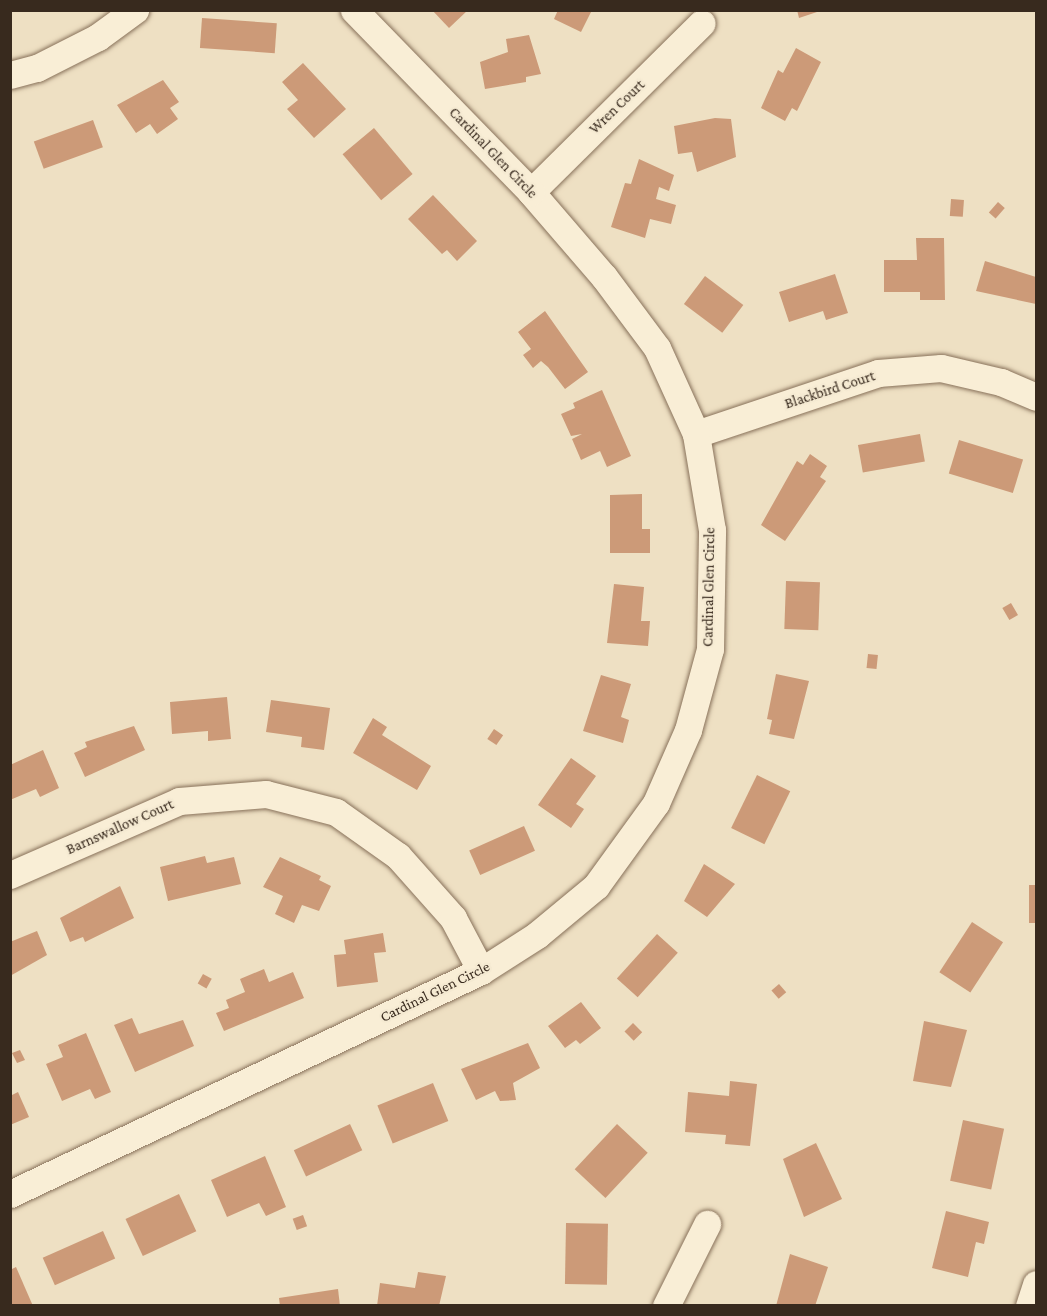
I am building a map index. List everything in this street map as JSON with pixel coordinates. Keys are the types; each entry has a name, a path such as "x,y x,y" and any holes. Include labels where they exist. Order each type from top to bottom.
{"street":[{"path":"10,75 37,68 98,37 135,10"},
{"name":"Cardinal Glen Circle","path":"10,1194 481,971 537,935 597,886 656,803 688,730 710,649 712,530 696,434 657,348 604,277 531,192 354,10"},
{"name":"Wren Court","path":"531,192 702,23"},
{"name":"Blackbird Court","path":"696,434 878,373 941,368 1001,382 1036,397"},
{"name":"Barnswallow Court","path":"10,875 179,801 266,794 336,812 398,856 453,918 481,971"},
{"path":"666,1305 707,1224"},
{"path":"1029,1305 1036,1284"}],"building":[{"path":"432,10 468,10 449,28"},
{"path":"558,10 592,10 581,32 554,19"},
{"path":"797,10 820,10 820,11 799,18"},
{"path":"202,18 277,23 275,53 200,48"},
{"path":"529,35 541,74 526,77 526,82 485,89 480,62 508,52 506,39"},
{"path":"796,48 821,62 797,111 792,108 785,121 761,108 778,70 783,73"},
{"path":"303,63 346,109 314,138 287,109 298,100 282,82"},
{"path":"163,80 179,102 170,108 178,119 157,134 150,124 136,133 117,105"},
{"path":"715,118 731,119 736,157 697,172 692,152 678,154 674,126"},
{"path":"93,120 103,147 44,169 34,142"},
{"path":"374,128 413,174 381,200 343,154"},
{"path":"639,159 674,175 669,191 659,187 656,199 676,205 671,224 650,219 645,238 611,227 625,183 631,184"},
{"path":"433,195 477,241 457,261 447,250 442,254 408,219"},
{"path":"951,199 964,200 963,217 950,216"},
{"path":"998,202 1005,208 996,218 989,213"},
{"path":"916,238 944,238 945,300 920,300 920,292 884,292 884,260 917,260"},
{"path":"985,261 1036,277 1036,304 976,291"},
{"path":"835,274 848,313 826,320 823,311 789,322 779,292"},
{"path":"705,276 743,305 722,333 684,304"},
{"path":"545,311 588,372 565,389 541,361 533,368 523,355 531,349 518,332"},
{"path":"602,390 631,456 607,467 600,451 581,460 572,439 582,434 571,436 561,414 575,408 573,403"},
{"path":"920,434 925,462 863,473 858,445"},
{"path":"959,440 1023,460 1013,493 949,473"},
{"path":"810,454 827,466 820,477 826,481 785,541 761,525 797,461 803,465"},
{"path":"642,494 642,529 650,529 650,553 610,553 610,495"},
{"path":"786,581 820,582 818,630 784,629"},
{"path":"614,584 644,587 641,621 650,621 648,646 607,643"},
{"path":"1011,603 1018,615 1009,620 1002,608"},
{"path":"868,654 878,655 876,669 867,668"},
{"path":"776,674 809,681 794,739 769,734 772,720 767,719"},
{"path":"601,675 631,684 621,717 629,720 623,743 583,731"},
{"path":"227,697 231,739 208,741 208,731 172,734 170,702"},
{"path":"271,700 330,708 324,750 301,747 302,737 266,732"},
{"path":"373,718 387,727 382,735 431,766 417,790 353,753"},
{"path":"134,726 145,750 85,777 74,753 87,747 85,742"},
{"path":"494,729 503,735 496,745 487,739"},
{"path":"43,750 59,788 40,797 36,789 10,800 10,765"},
{"path":"571,758 596,776 576,804 584,809 571,828 538,805"},
{"path":"757,775 790,791 764,844 731,828"},
{"path":"524,826 535,851 480,875 469,850"},
{"path":"205,856 207,863 234,857 241,884 168,901 160,867"},
{"path":"280,857 321,876 319,880 331,886 319,911 302,905 294,923 275,914 283,896 263,887"},
{"path":"704,864 735,884 707,917 684,901"},
{"path":"1029,885 1036,885 1036,923 1029,923"},
{"path":"120,886 134,918 85,942 83,937 70,942 60,918"},
{"path":"972,922 1003,942 970,992 939,972"},
{"path":"37,931 47,955 10,976 10,942"},
{"path":"383,933 386,952 374,953 378,982 337,987 334,955 346,954 344,940"},
{"path":"657,934 678,953 638,997 617,979"},
{"path":"264,969 269,982 293,972 304,998 224,1031 216,1013 229,1008 226,1000 245,992 240,979"},
{"path":"203,974 212,979 206,988 198,984"},
{"path":"779,984 786,992 779,999 771,991"},
{"path":"581,1002 601,1028 580,1044 576,1040 565,1048 548,1026"},
{"path":"132,1018 139,1034 183,1020 194,1046 135,1072 114,1025"},
{"path":"924,1021 967,1030 951,1087 913,1081"},
{"path":"633,1023 642,1032 634,1041 625,1031"},
{"path":"86,1033 111,1092 95,1099 90,1089 62,1101 46,1064 63,1057 58,1045"},
{"path":"528,1043 540,1068 513,1083 516,1100 500,1101 495,1091 476,1100 461,1069"},
{"path":"20,1050 25,1060 17,1063 12,1053"},
{"path":"730,1081 757,1084 750,1146 725,1144 726,1135 685,1132 688,1092 729,1096"},
{"path":"433,1083 448,1121 393,1143 377,1105"},
{"path":"18,1092 29,1117 10,1125 10,1096"},
{"path":"963,1120 1004,1129 991,1189 950,1181"},
{"path":"350,1124 362,1150 306,1176 294,1150"},
{"path":"617,1124 648,1153 605,1198 575,1169"},
{"path":"816,1143 842,1199 804,1217 783,1159"},
{"path":"265,1156 286,1207 266,1216 259,1203 227,1217 211,1180"},
{"path":"179,1194 196,1231 143,1256 126,1219"},
{"path":"946,1211 989,1222 984,1244 976,1242 968,1277 932,1268"},
{"path":"303,1215 307,1226 297,1230 293,1219"},
{"path":"566,1223 608,1224 607,1285 565,1284"},
{"path":"103,1231 115,1258 55,1285 43,1258"},
{"path":"790,1254 828,1267 815,1306 776,1306"},
{"path":"16,1267 33,1306 10,1306 10,1270"},
{"path":"418,1272 446,1276 439,1306 377,1306 380,1283 415,1288"},
{"path":"338,1289 340,1306 280,1306 279,1298"}]}
